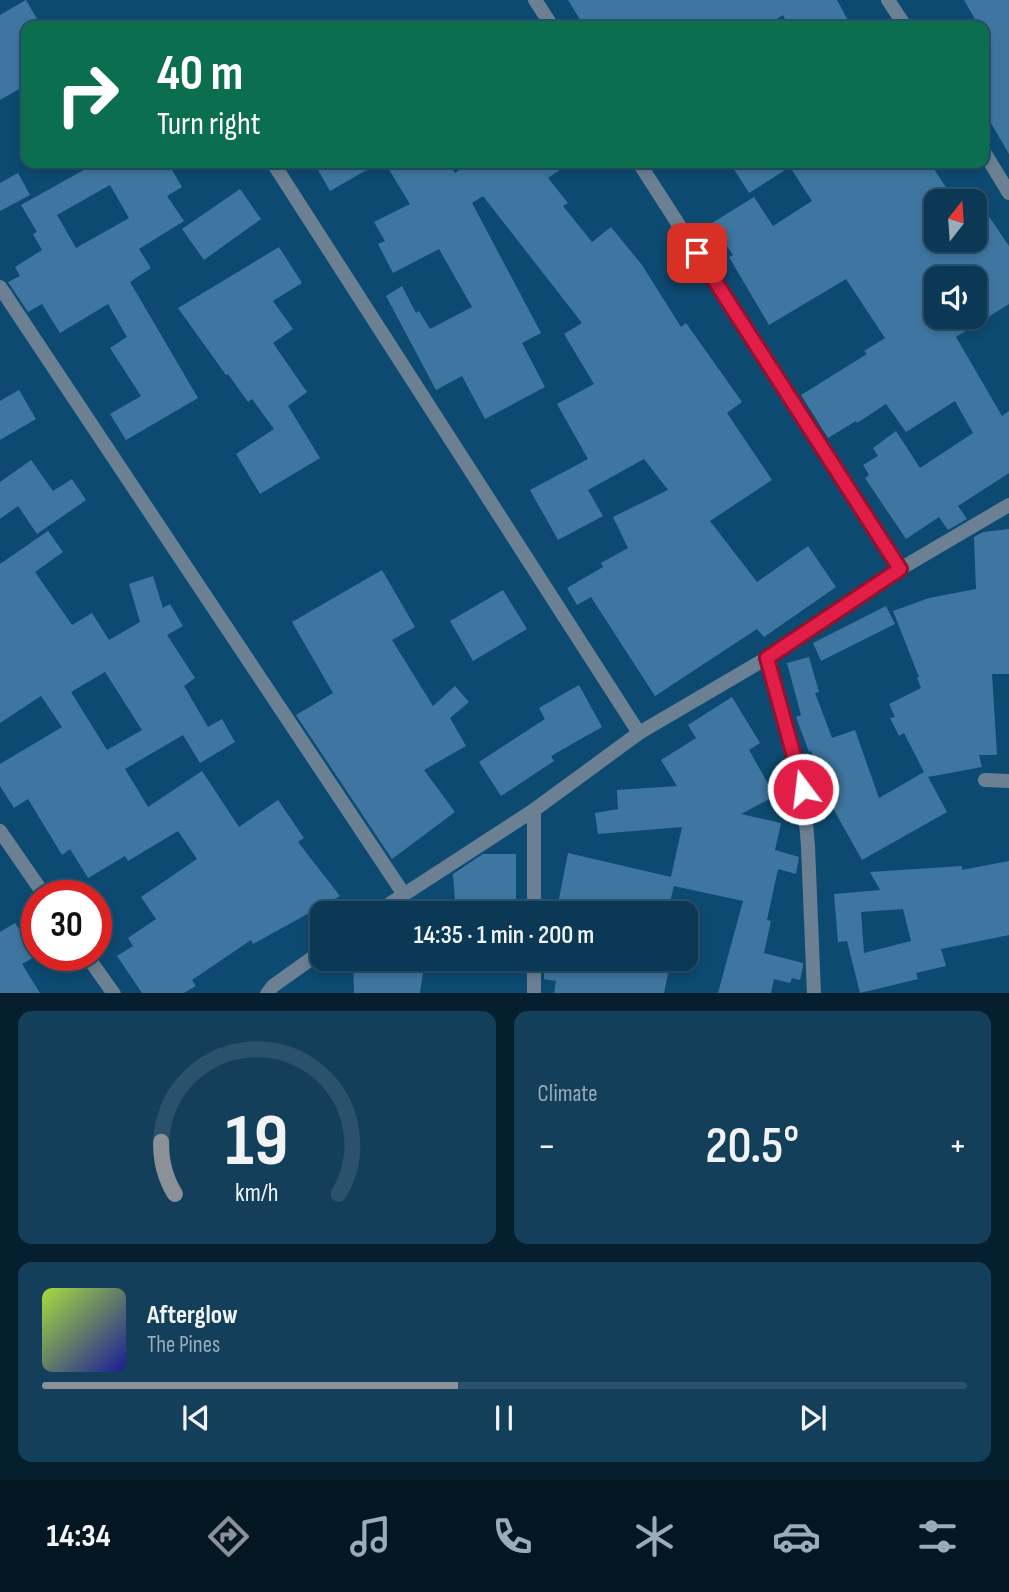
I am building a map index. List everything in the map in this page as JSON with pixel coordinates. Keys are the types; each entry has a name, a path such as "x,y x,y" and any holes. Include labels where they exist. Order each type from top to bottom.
{"street":[{"path":"535,0 549,21"},
{"path":"888,0 902,21"},
{"path":"989,160 1009,193"},
{"path":"276,168 639,733"},
{"path":"642,168 900,569"},
{"path":"0,287 403,893"},
{"path":"392,901 534,810 639,733 767,658 900,569 1009,505"},
{"path":"767,658 803,789 814,993"},
{"path":"985,780 1009,780"},
{"path":"534,810 534,901"},
{"path":"0,831 34,880"},
{"path":"267,993 310,960"},
{"path":"98,971 114,993"},
{"path":"534,971 534,993"}],"building":[{"path":"26,0 38,21 21,21 21,88 0,100 0,15"},
{"path":"568,0 837,0 848,21 786,21 783,15 773,21 581,21"},
{"path":"964,0 1009,0 1009,154 989,120 989,21 976,21"},
{"path":"87,168 171,168 182,187 167,196 184,221 139,249 151,268 130,282 198,398 126,440 110,414 141,396 110,348 127,337 108,304 60,333 42,304 28,312 8,282 20,276 15,267 42,250 33,234 37,232 21,205","holes":["110,185 129,218 76,248 57,215"]},
{"path":"317,168 370,168 330,191"},
{"path":"388,168 452,168 455,173 462,168 563,168 548,178 568,203 563,206 592,242 611,227 642,265 681,327 686,323 742,402 727,413 772,480 710,521 757,582 808,546 836,587 764,637 757,629 655,696 591,597 577,605 567,588 603,567 601,563 628,548 613,517 668,490 644,459 588,490 603,516 558,540 530,490 588,459 557,404 594,384 564,334 582,323 483,196 472,203 541,333 522,343 545,387 485,419 462,376 436,390 386,296 402,286 416,313 419,311 430,329 472,307 439,249 393,273 378,244 385,241 374,222 410,204"},
{"path":"733,168 788,168 749,193"},
{"path":"791,168 933,168 947,189 924,189 924,252 987,252 988,215 1009,246 1009,304 987,318 987,266 924,266 924,329 969,329 956,337 1002,416 1009,411 1009,473 958,506 967,519 948,530 939,517 906,539 865,478 869,475 863,465 878,456 873,448 896,431 920,468 973,433 955,401 906,432 886,404 828,438 801,395 867,354 864,351 885,338 846,279 769,325 729,257 733,255 712,223 754,197 773,226 812,201"},
{"path":"18,173 30,195 0,211 0,183"},
{"path":"240,189 261,219 204,260 182,229"},
{"path":"279,247 302,283 273,301 293,329 273,343 307,392 288,406 320,458 260,494 236,454 274,429 252,399 248,402 228,374 226,375 178,308"},
{"path":"19,390 36,419 0,440 0,401"},
{"path":"31,460 53,491 72,479 86,500 37,534 18,506 0,519 0,482"},
{"path":"1009,529 1009,674 992,674 997,755 979,755 982,767 928,777 947,812 862,860 834,810 811,751 809,752 796,717 801,715 787,663 809,657 819,692 815,693 832,738 855,730 879,798 924,772 904,733 899,736 890,718 895,717 889,704 921,688 893,611 929,598 976,589 974,537 983,532"},
{"path":"48,531 63,552 35,572 72,625 92,613 109,640 140,622 129,584 153,576 163,608 170,604 183,626 167,635 195,678 184,686 208,727 222,719 235,742 200,763 183,735 125,769 148,807 202,771 239,827 278,800 304,838 298,842 340,896 331,901 310,901 310,913 253,944 251,940 192,980 196,986 184,993 142,993 117,956 133,946 128,938 156,919 141,897 197,859 178,831 128,861 125,856 88,878 70,849 62,855 28,799 14,808 0,786 0,764 62,727 41,696 0,723 0,564","holes":["105,672 142,730 107,750 71,692"]},
{"path":"382,570 415,627 392,640 433,706 455,686 469,702 450,718 466,746 424,770 455,812 392,859 296,715 333,693 292,622"},
{"path":"503,590 527,629 473,661 450,621"},
{"path":"886,606 895,624 821,661 813,643"},
{"path":"579,685 602,727 551,756 554,761 501,796 479,762 545,719 539,708"},
{"path":"732,697 760,743 749,750 775,796 741,814 781,823 775,850 799,857 796,874 778,869 767,920 771,921 764,953 803,963 803,966 800,980 792,978 790,983 774,979 771,993 718,993 743,901 674,886 670,901 559,901 568,853 671,877 682,827 598,834 595,813 618,809 617,790 677,786 661,760 696,738 688,725"},
{"path":"483,854 516,854 516,901 455,901 453,874"},
{"path":"1009,861 1009,935 941,949 946,966 916,973 918,979 860,993 847,941 838,942 834,894 880,890 870,872 962,866 962,870","holes":["903,909 911,941 864,953 861,912"]},
{"path":"15,923 21,932 21,971 26,971 40,993 0,993 0,932"},
{"path":"353,971 423,972 420,993 354,993"},
{"path":"544,971 669,971 664,993 554,993 556,981 544,979"}],"route":[{"path":"697,253 900,569 767,658 803,789"}]}
